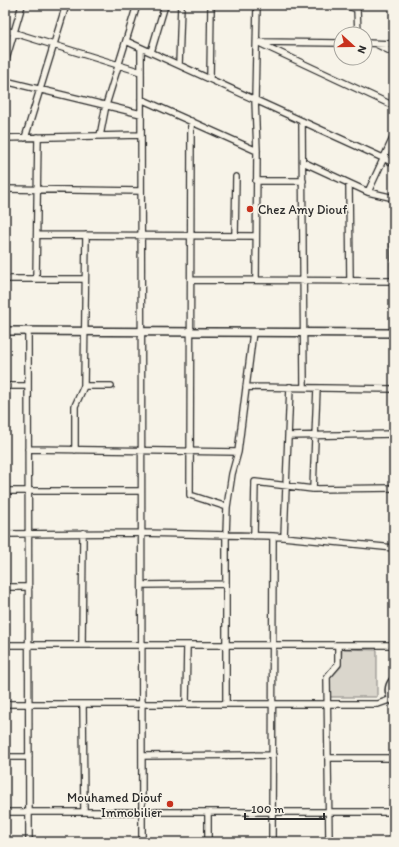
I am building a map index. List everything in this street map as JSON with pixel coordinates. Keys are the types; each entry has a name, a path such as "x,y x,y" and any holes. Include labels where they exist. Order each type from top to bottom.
{"highway":[{"path":"393,700 390,686 394,680"}],"main road":[{"path":"5,331 394,333"}],"street":[{"path":"5,63 22,5"},
{"path":"25,138 66,5"},
{"path":"100,136 106,105 137,5"},
{"path":"151,52 165,5"},
{"path":"179,65 181,5"},
{"path":"210,79 211,5"},
{"path":"256,280 255,100 257,5"},
{"path":"344,5 357,9 358,26"},
{"path":"5,30 141,72"},
{"path":"126,41 394,163"},
{"path":"257,42 333,43"},
{"path":"257,42 394,106"},
{"path":"376,43 394,44"},
{"path":"376,43 394,53"},
{"path":"141,48 142,842"},
{"path":"5,81 141,114"},
{"path":"141,99 256,151"},
{"path":"191,121 190,495 228,507"},
{"path":"302,121 304,387"},
{"path":"5,138 141,135"},
{"path":"368,192 394,136"},
{"path":"36,279 38,137"},
{"path":"303,162 368,192 393,197 394,277"},
{"path":"235,236 236,178"},
{"path":"256,181 303,180"},
{"path":"349,184 350,281"},
{"path":"5,188 141,190"},
{"path":"36,235 256,236"},
{"path":"75,450 75,406 84,386 86,235"},
{"path":"5,279 85,279"},
{"path":"191,280 394,281"},
{"path":"28,331 29,842"},
{"path":"226,704 226,535 228,507 232,474 238,452 253,332"},
{"path":"5,386 28,386"},
{"path":"84,386 111,386"},
{"path":"246,387 394,389"},
{"path":"284,537 290,387"},
{"path":"313,489 317,388"},
{"path":"288,436 394,434"},
{"path":"28,449 238,452"},
{"path":"254,536 255,482 313,489 394,488"},
{"path":"5,491 141,491"},
{"path":"5,534 141,533 274,536 394,548"},
{"path":"82,645 83,534"},
{"path":"272,842 274,536"},
{"path":"142,584 226,584"},
{"path":"5,587 29,587"},
{"path":"5,645 394,645"},
{"path":"186,704 187,645"},
{"path":"329,842 327,677 338,664 338,645"},
{"path":"5,704 378,704 393,700"},
{"path":"83,704 84,812"},
{"path":"142,756 273,755"},
{"path":"5,757 29,757"},
{"path":"328,758 394,758"},
{"path":"5,812 394,812"},
{"path":"208,812 208,842"}],"shaded area":[{"path":"342,649 377,650 377,697 329,697 330,679 341,667"}],"place":[{"name":"Chez Amy Diouf","path":"250,209"},
{"name":"Mouhamed Diouf Immobilier","path":"170,804"}]}
